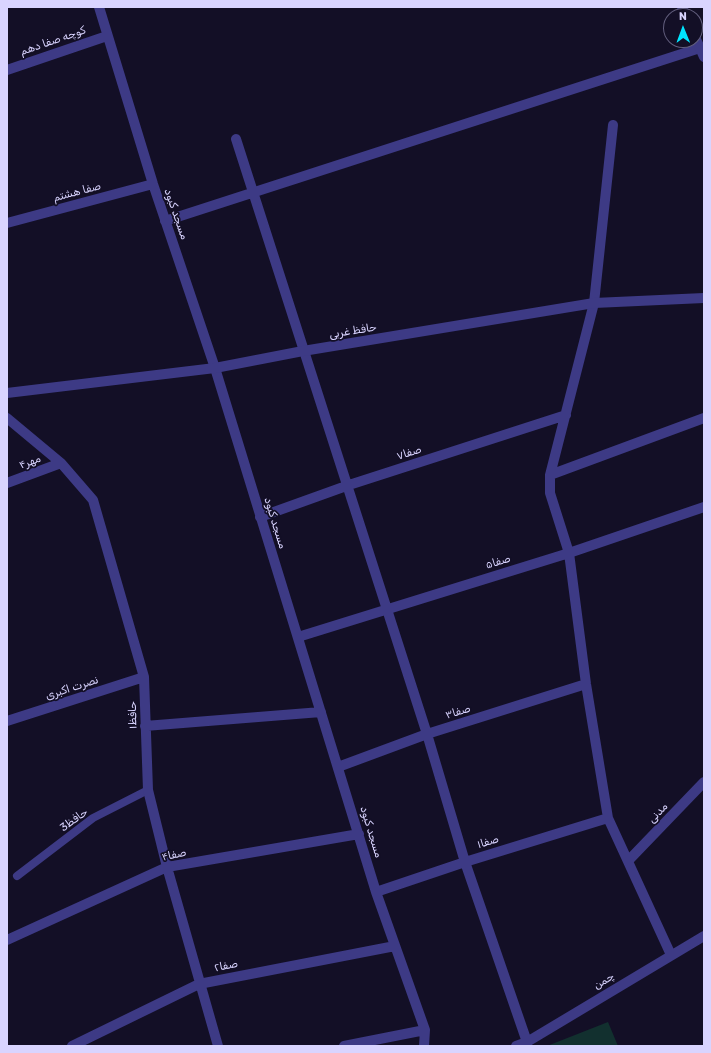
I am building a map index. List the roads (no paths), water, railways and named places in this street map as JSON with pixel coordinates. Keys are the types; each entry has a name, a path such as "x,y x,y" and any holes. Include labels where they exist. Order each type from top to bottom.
{"street":[{"name":"مسجد کبود","path":"99,7 153,184 215,368 376,892 425,1030 424,1046"},
{"name":"کوچه صفا دهم","path":"7,70 107,36"},
{"path":"166,221 702,52"},
{"path":"613,126 594,303 550,475 550,493 569,553 586,684 608,818 671,955"},
{"path":"236,139 303,351 348,485 428,734 465,862 527,1042"},
{"name":"صفا هشتم","path":"7,223 153,184"},
{"name":"حافظ غربی","path":"7,394 215,368 303,351 594,303 704,298"},
{"name":"صفا۷","path":"260,517 348,485 566,415"},
{"name":"حافظ۱","path":"7,418 61,463 93,500 144,677 148,790 167,867 199,984 218,1046"},
{"path":"550,475 704,418"},
{"name":"مهر۴","path":"7,483 61,463"},
{"name":"صفا۵","path":"298,637 569,553 704,507"},
{"name":"نصرت اکبری","path":"7,721 144,677"},
{"name":"صفا۳","path":"338,767 428,734 586,684"},
{"path":"145,726 321,712"},
{"name":"مدنی","path":"628,861 704,782"},
{"name":"صفا۱","path":"376,892 465,862 608,818"},
{"name":"صفا۴","path":"7,940 167,867 359,834"},
{"name":"چمن","path":"516,1046 527,1042 704,936"},
{"name":"صفا۲","path":"72,1046 199,984 395,946"},
{"path":"344,1046 425,1030"}],"lane":[{"name":"حافظ3","path":"17,876 93,818 148,790"}]}
